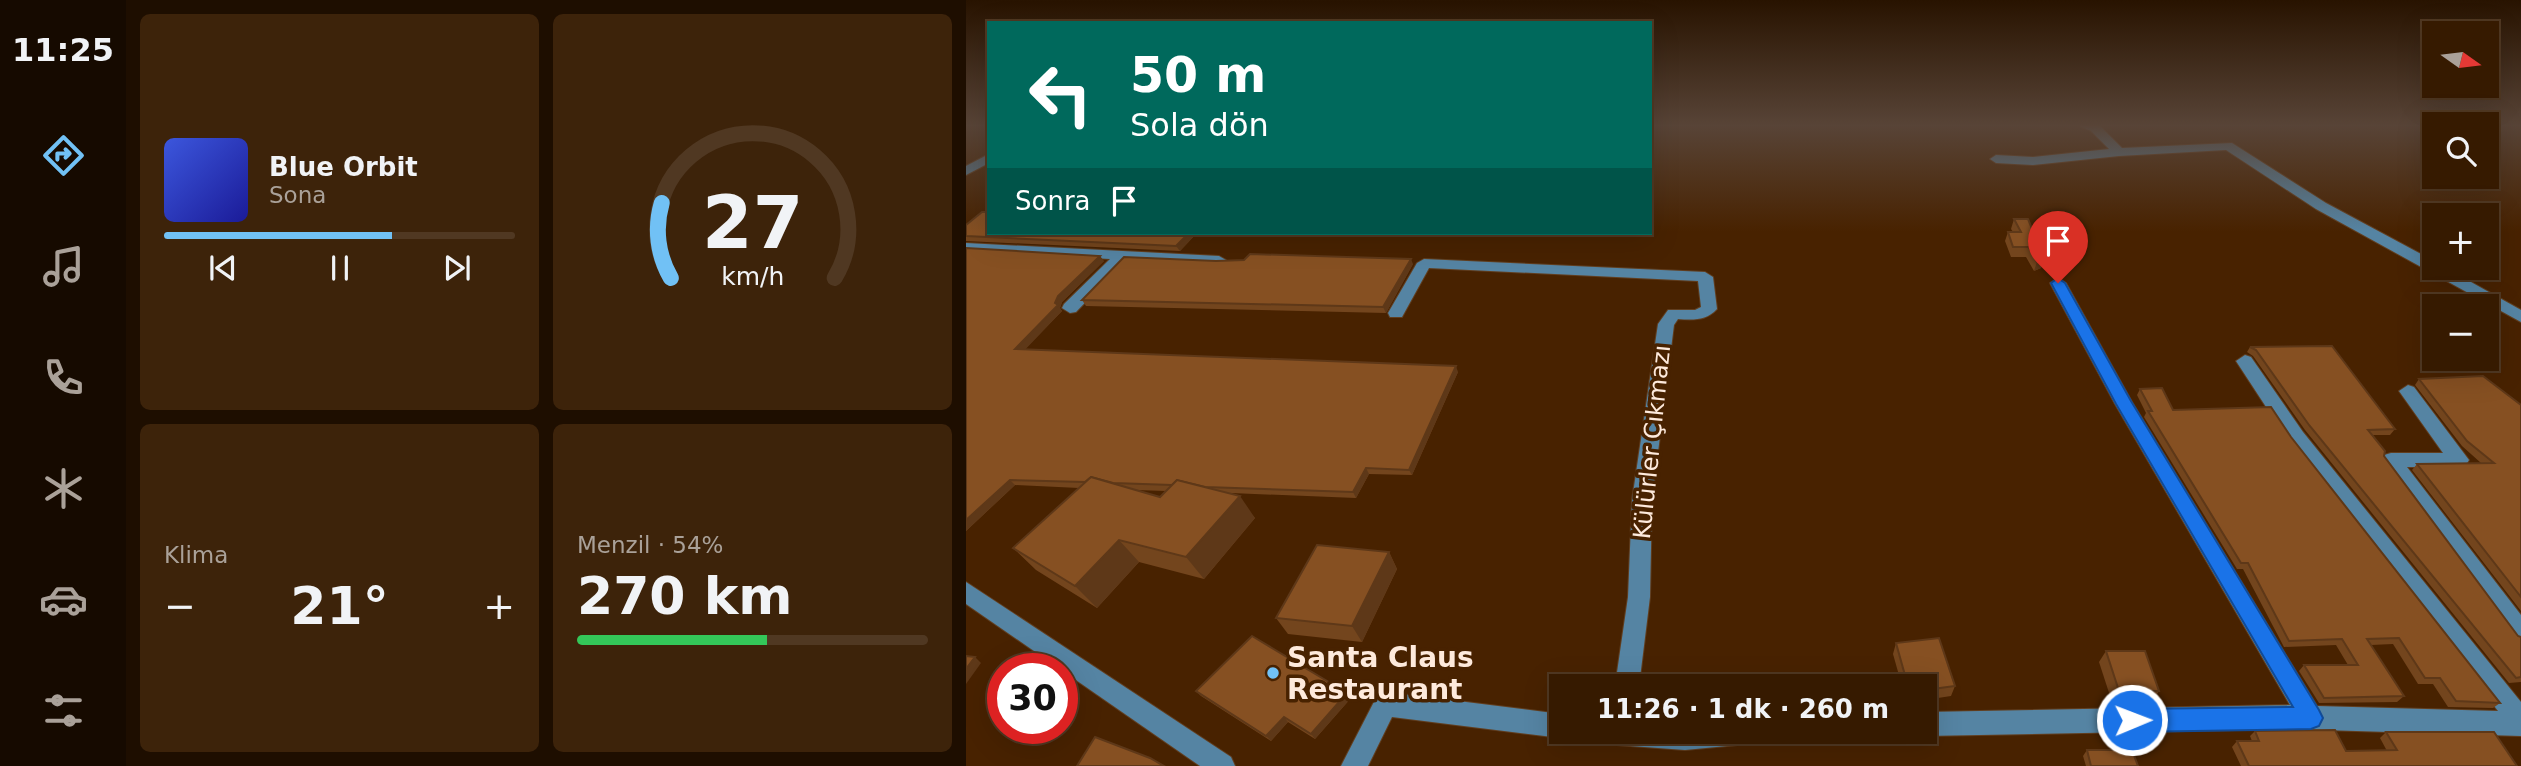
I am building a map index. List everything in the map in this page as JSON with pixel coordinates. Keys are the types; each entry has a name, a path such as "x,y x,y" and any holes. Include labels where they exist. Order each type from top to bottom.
{"street":[{"path":"966,171 984,161"},
{"path":"2018,161 2044,161"},
{"path":"2251,161 2321,206 2422,260"},
{"path":"966,247 1219,260"},
{"path":"1070,308 1122,255"},
{"name":"Külürler Çıkmazı","path":"1396,313 1424,262 1705,277 1709,309 1698,315 1674,314 1666,324 1642,500 1639,597 1629,674"},
{"path":"2457,280 2521,317"},
{"path":"2058,283 2124,404 2311,718"},
{"path":"2245,361 2296,437 2521,722"},
{"path":"2408,391 2459,460 2391,460 2521,633"},
{"path":"966,592 1222,766"},
{"path":"1354,766 1386,704 1549,724"},
{"path":"1937,724 2311,718 2521,722"}],"building":[{"path":"982,212 987,212 987,235 1187,235 1176,246 966,236 966,225"},
{"path":"2014,219 2028,219 2044,258 2037,262 2029,247 2013,247 2008,232 2021,232"},
{"path":"966,248 1100,256 1058,296 1055,303 1058,305 1015,349 1456,366 1409,470 1366,468 1353,492 1205,487 1177,480 1172,485 1113,483 1091,477 1085,482 1010,480 966,520"},
{"path":"1250,254 1411,259 1383,307 1082,300 1124,257 1216,261 1244,260"},
{"path":"2332,346 2395,429 2368,430 2385,451 2384,456 2521,637 2521,677 2516,678 2309,425 2256,350 2250,347"},
{"path":"2483,376 2521,405 2521,597 2417,464 2494,463 2467,441 2419,379"},
{"path":"2162,388 2173,410 2271,407 2291,437 2500,703 2456,701 2440,678 2425,678 2399,638 2367,639 2404,696 2324,698 2304,665 2358,665 2342,639 2289,641 2248,563 2241,563 2148,411 2152,411 2140,389"},
{"path":"1091,477 1160,497 1177,480 1240,496 1186,557 1119,540 1075,586 1013,548"},
{"path":"1317,545 1389,552 1352,626 1276,618"},
{"path":"1252,636 1347,693 1311,734 1284,717 1266,736 1196,691"},
{"path":"1939,638 1955,686 1937,688 1937,674 1905,674 1896,643"},
{"path":"2106,651 2145,651 2159,691 2119,691"},
{"path":"966,656 975,657 966,669"},
{"path":"2335,730 2346,751 2397,750 2386,732 2494,732 2517,766 2249,766 2237,741 2259,741 2255,731"},
{"path":"1095,737 1150,758 1164,766 1077,766"},
{"path":"2087,750 2132,750 2138,766 2091,766"}],"place":[{"name":"Santa Claus Restaurant","path":"1273,673"}],"route":[{"path":"2058,283 2124,404 2311,718 2132,720"}]}
